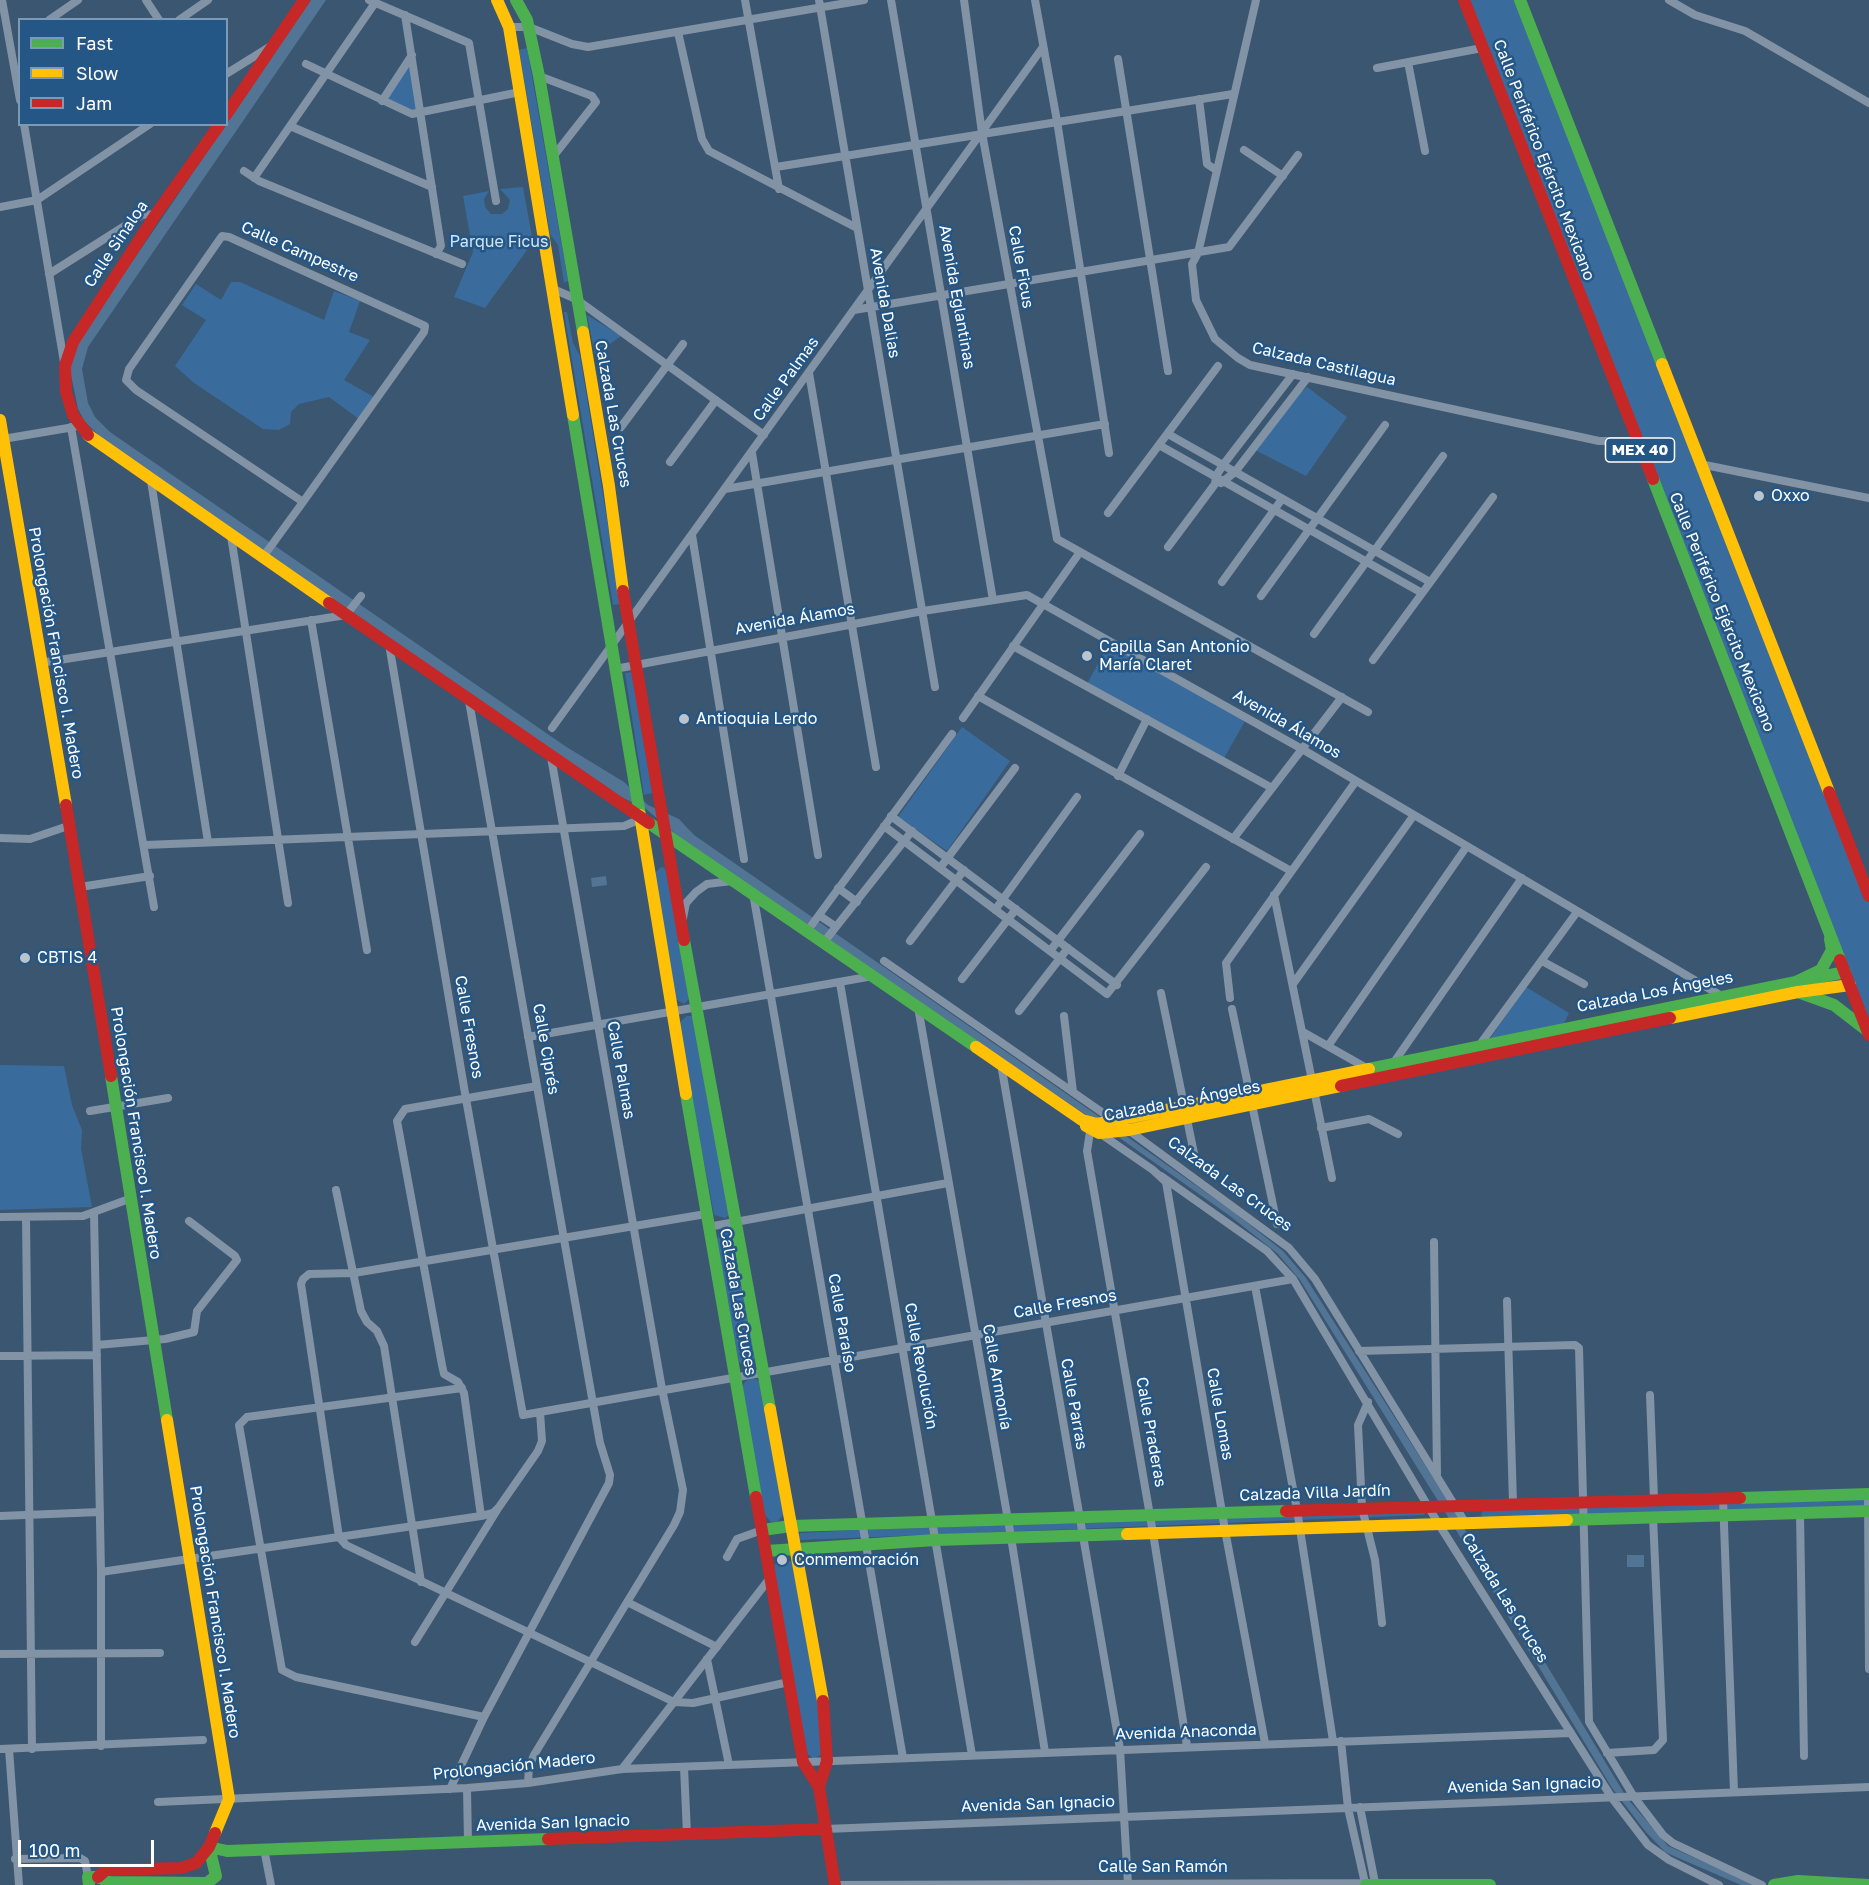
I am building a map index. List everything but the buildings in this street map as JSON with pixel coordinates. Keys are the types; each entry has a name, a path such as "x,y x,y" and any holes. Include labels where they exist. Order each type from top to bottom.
{"main road":[{"path":"228,112 304,0"},
{"name":"Calzada Las Cruces","path":"497,0 509,27 707,1220 770,1578 803,1762 819,1787 835,1885"},
{"name":"Calzada Las Cruces","path":"516,0 529,27 539,76 609,486 627,624 683,918 735,1222 826,1717 827,1761 819,1787"},
{"name":"Calle Periférico Ejército Mexicano","path":"1464,0 1869,1035"},
{"name":"Calle Periférico Ejército Mexicano","path":"1520,0 1869,896"},
{"name":"Calle Sinaloa","path":"75,427 66,392 65,366 73,342 85,320 156,214 219,126"},
{"name":"Prolongación Francisco I. Madero","path":"0,420 80,887 129,1199 229,1799"},
{"path":"75,427 231,536 265,555 389,645 641,819 808,930 1000,1064 1098,1125"},
{"path":"611,798 630,794 635,786"},
{"path":"641,819 661,802"},
{"path":"1797,987 1818,973 1825,964 1832,950 1830,933"},
{"name":"Calzada Los Ángeles","path":"1649,1016 1735,1006 1845,972"},
{"name":"Calzada Los Ángeles","path":"1098,1125 1126,1130 1472,1060 1559,1035 1649,1016 1723,995 1797,987 1850,985"},
{"path":"1797,987 1844,1010 1869,1035"},
{"name":"Calzada Los Ángeles","path":"1098,1125 1480,1044 1559,1035"},
{"name":"Calzada Villa Jardín","path":"762,1530 791,1526 933,1521 1868,1494"},
{"name":"Calzada Villa Jardín","path":"766,1551 795,1547 1011,1537 1868,1511"},
{"path":"92,1880 106,1870 191,1866 209,1847 229,1799"},
{"name":"Avenida San Ignacio","path":"209,1847 226,1851 826,1829"},
{"path":"92,1880 154,1884 215,1882 213,1855 209,1847"},
{"path":"1774,1885 1798,1881 1869,1885"},
{"name":"Calle San Ramón","path":"1370,1884 1490,1885"}],"street":[{"path":"2,0 18,89"},
{"path":"52,18 78,0"},
{"path":"146,0 158,18"},
{"path":"182,18 208,0"},
{"path":"745,0 780,189"},
{"path":"509,27 529,27 572,44 588,47 749,20 819,4 864,0"},
{"name":"Avenida Eglantinas","path":"891,0 993,600"},
{"name":"Calle Ficus","path":"964,0 982,133 1036,436 1057,539 1080,552"},
{"path":"1035,0 1057,121 1109,453"},
{"name":"Calzada Castilagua","path":"1256,0 1198,253 1192,264 1196,300 1204,322 1215,339 1250,365 1599,441 1636,441"},
{"path":"1669,0 1695,15 1745,31 1869,103"},
{"path":"254,178 327,74 372,1 467,40 496,201"},
{"name":"Avenida Dalias","path":"819,4 936,687"},
{"path":"405,15 441,246 436,254"},
{"path":"678,32 702,139 709,151 857,228"},
{"path":"10,44 18,39"},
{"path":"228,73 273,44"},
{"name":"Calle Palmas","path":"552,729 1043,46"},
{"path":"1377,68 1482,48"},
{"path":"382,100 412,55"},
{"path":"1118,59 1152,259 1168,371"},
{"path":"1408,62 1425,151"},
{"path":"306,64 407,112 421,114 520,92"},
{"path":"539,76 592,96 596,102 552,158"},
{"path":"776,167 1233,94"},
{"path":"1198,99 1207,164 1216,170"},
{"path":"24,126 65,366"},
{"path":"0,207 37,200 147,126"},
{"path":"290,126 432,187"},
{"path":"1244,150 1283,176"},
{"path":"854,310 1223,249 1233,243 1298,155"},
{"path":"244,171 254,178 462,264"},
{"path":"49,274 142,215 156,214"},
{"name":"Calle Campestre","path":"265,555 274,543 424,332 424,326 419,321 250,246 222,236 129,369 126,380 136,390 303,502"},
{"path":"551,288 576,299 764,435"},
{"path":"621,427 683,344"},
{"path":"1108,513 1218,366"},
{"path":"810,373 850,624 876,767"},
{"path":"1168,547 1216,480 1223,465 1293,374"},
{"path":"1226,482 1308,377"},
{"path":"670,462 716,400"},
{"path":"725,489 1105,424"},
{"path":"1261,596 1385,425"},
{"path":"3,439 75,427 109,652 154,907"},
{"path":"1168,434 1430,582"},
{"path":"1159,445 1216,480 1226,482 1422,593"},
{"path":"752,453 818,855"},
{"path":"1314,634 1443,456"},
{"path":"1700,464 1869,498"},
{"path":"151,482 208,842"},
{"path":"1372,660 1493,497"},
{"path":"1222,582 1282,499"},
{"path":"692,535 744,858"},
{"path":"231,536 288,903"},
{"path":"963,718 1080,552 1368,712"},
{"name":"Avenida Álamos","path":"615,669 850,624 1027,596 1302,749 1577,912 1723,995 1735,1006"},
{"path":"40,663 347,613 359,598"},
{"path":"311,620 367,950"},
{"name":"Calle Fresnos","path":"389,645 466,1099 523,1415 1293,1279"},
{"path":"1013,646 1272,788"},
{"path":"978,696 1291,871"},
{"path":"1233,839 1342,697"},
{"name":"Calle Ciprés","path":"450,1789 484,1717 609,1483 610,1475 601,1452 470,700"},
{"path":"1118,776 1147,719"},
{"path":"808,930 952,734"},
{"name":"Calle Palmas","path":"528,1783 529,1767 534,1755 674,1525 682,1502 682,1490 662,1389 551,757"},
{"path":"940,868 1016,768"},
{"path":"1230,998 1226,963 1356,782"},
{"path":"995,910 1077,797"},
{"path":"1293,984 1414,815"},
{"path":"891,816 1117,984"},
{"path":"144,845 624,826 641,819"},
{"path":"0,838 30,839 68,826"},
{"path":"884,826 1109,994 1206,867"},
{"path":"824,942 912,831"},
{"path":"1050,951 1140,834"},
{"path":"1328,1046 1467,846"},
{"path":"910,941 964,870"},
{"path":"80,887 150,876"},
{"path":"1303,1032 1382,1078 1522,878"},
{"path":"683,918 686,903 696,892 718,881 736,881"},
{"path":"838,888 857,902"},
{"name":"Calle Paraíso","path":"753,893 903,1758"},
{"path":"1274,895 1332,1178"},
{"path":"962,979 1016,909"},
{"path":"1472,1060 1480,1044 1577,912"},
{"path":"820,915 835,926"},
{"path":"1019,1011 1068,948"},
{"path":"1542,960 1584,984"},
{"path":"884,961 1073,1092 1098,1125 1161,1176"},
{"path":"528,1036 874,976"},
{"name":"Calle Revolución","path":"840,983 972,1755"},
{"path":"1161,993 1196,1163"},
{"name":"Calle Armonía","path":"918,1007 1011,1537 1045,1752"},
{"path":"1232,1009 1276,1224"},
{"path":"1064,1016 1073,1092"},
{"name":"Calle Parras","path":"1000,1064 1120,1749 1128,1884"},
{"path":"481,1516 462,1388 444,1374 397,1127 399,1115 405,1109 537,1086"},
{"path":"90,1111 168,1098"},
{"path":"1321,1128 1369,1119 1398,1134"},
{"name":"Calle Praderas","path":"1098,1125 1087,1151 1150,1514 1187,1746"},
{"name":"Calzada Las Cruces","path":"1126,1130 1289,1248 1315,1279 1465,1522"},
{"name":"Calzada Las Cruces","path":"1161,1176 1267,1251 1293,1279 1430,1506 1438,1523 1612,1798 1636,1830 1658,1853 1719,1885"},
{"name":"Calle Lomas","path":"1161,1176 1168,1191 1224,1530 1265,1743"},
{"path":"789,1682 693,1703 674,1702 346,1545 339,1537 301,1284 309,1274 354,1273 633,1226 707,1220 735,1222 948,1183"},
{"path":"336,1190 363,1317 376,1331 384,1346 421,1582"},
{"path":"0,1217 94,1213 129,1199"},
{"path":"94,1213 101,1572 101,1746"},
{"path":"26,1217 32,1749"},
{"path":"97,1345 153,1340 194,1332 197,1311 237,1260 236,1256 189,1221"},
{"path":"1434,1242 1437,1474"},
{"path":"1255,1286 1297,1510 1298,1528 1348,1808 1370,1884"},
{"path":"1507,1301 1513,1503"},
{"path":"1359,1351 1575,1346 1579,1348 1589,1722 1634,1797 1655,1826 1673,1843 1762,1885"},
{"path":"0,1356 97,1355"},
{"path":"462,1388 319,1407 241,1420 238,1425 282,1670 296,1677 484,1717"},
{"path":"1650,1395 1654,1499"},
{"path":"1368,1402 1358,1425 1362,1508 1376,1560 1382,1623"},
{"path":"415,1642 499,1508 538,1451 542,1440 540,1412"},
{"path":"1868,1494 1869,1669"},
{"path":"1723,1498 1734,1792"},
{"path":"101,1572 481,1516 493,1513 499,1508"},
{"path":"0,1516 100,1512"},
{"path":"1800,1513 1804,1756"},
{"path":"1607,1753 1654,1750 1661,1745 1653,1517"},
{"path":"727,1557 737,1539 762,1530"},
{"path":"622,1769 770,1578"},
{"path":"627,1602 717,1647"},
{"path":"0,1654 160,1653"},
{"path":"707,1659 729,1765"},
{"name":"Avenida Anaconda","path":"803,1762 1570,1733"},
{"path":"19,1885 15,1859 10,1765 4,1749 203,1740"},
{"name":"Prolongación Madero","path":"158,1802 467,1788 528,1783 622,1769 803,1762"},
{"path":"0,1765 10,1765"},
{"path":"684,1767 687,1834"},
{"name":"Avenida San Ignacio","path":"826,1829 1869,1787"},
{"path":"467,1788 468,1842"},
{"path":"1360,1807 1370,1884"},
{"path":"264,1849 271,1885"},
{"path":"15,1859 80,1858 85,1861 92,1880"},
{"name":"Calle San Ramón","path":"835,1885 1370,1884"}],"green space":[{"path":"1467,0 1518,0 1869,902 1869,1022"},
{"path":"527,48 568,281 564,283 558,245 550,234 519,50"},
{"path":"411,57 420,113 383,100"},
{"name":"Parque Ficus","path":"523,187 533,242 485,308 454,297 473,252 463,196 489,191 484,199 485,207 491,214 502,214 508,209 510,200 500,189"},
{"path":"231,282 240,282 324,320 334,291 360,301 349,332 370,340 344,380 374,397 359,419 329,397 299,404 291,412 290,424 279,430 263,429 194,383 175,366 206,320 182,305 196,284 221,300"},
{"path":"564,312 567,312 573,343 580,356 621,604 613,605"},
{"path":"587,315 621,336 595,355"},
{"path":"1307,387 1347,417 1306,476 1255,450 1294,398"},
{"path":"1108,645 1245,721 1223,760 1087,684"},
{"path":"633,672 652,793 644,795 625,673"},
{"path":"962,727 1010,761 947,851 898,817"},
{"path":"661,867 665,868 693,995 684,1004 674,998 652,876"},
{"path":"1526,987 1569,1013 1561,1030 1484,1047"},
{"path":"687,1016 694,1016 729,1215 725,1218 714,1215 679,1027 681,1021"},
{"path":"0,1065 64,1066 72,1105 82,1130 81,1149 92,1207 0,1210"},
{"path":"729,1228 733,1232 755,1359 747,1368 739,1362 716,1243 719,1233"},
{"path":"751,1377 761,1382 784,1514 777,1522 771,1522 764,1514 741,1391 744,1383"},
{"path":"1869,1499 1869,1507 1484,1518 1481,1515 1483,1509"},
{"path":"1426,1512 1424,1515 800,1540 798,1536 800,1533 859,1530"},
{"path":"783,1559 792,1562 824,1737 822,1754 814,1759 805,1752 774,1568 775,1564"}],"shaded area":[{"path":"311,0 326,0 88,347 82,369 88,403 95,417 110,432 565,746 624,782 648,805 679,819 694,835 1097,1115 1109,1127 1129,1138 1235,1213 1283,1251 1306,1278 1444,1495 1627,1798 1668,1846 1756,1885 1741,1885 1665,1852 1645,1831 1612,1788 1445,1512 1300,1280 1278,1254 1230,1216 1107,1129 698,853 646,809 609,791 557,756 272,556 115,451 85,422 78,409 70,370 76,344 225,126 228,126 228,121"},
{"path":"606,876 607,885 592,887 591,878"},
{"path":"1627,1555 1644,1555 1644,1567 1627,1567"}],"traffic: fast":[{"path":"516,0 527,20 539,76 583,332"},
{"path":"1520,0 1662,364"},
{"path":"573,415 640,815"},
{"path":"1653,479 1840,960"},
{"path":"649,823 976,1047"},
{"path":"1796,982 1821,970 1832,950 1830,939"},
{"path":"684,940 770,1409"},
{"path":"1369,1069 1845,972"},
{"path":"1798,992 1834,1005 1865,1029"},
{"path":"111,1076 167,1420"},
{"path":"686,1094 756,1497"},
{"path":"1740,1498 1869,1494"},
{"path":"762,1530 791,1526 1286,1511"},
{"path":"1567,1520 1869,1511"},
{"path":"766,1551 936,1540 1127,1534"},
{"path":"209,1847 227,1851 548,1839"},
{"path":"89,1885 88,1877 98,1877 109,1882 207,1883 216,1876 209,1847"},
{"path":"1774,1885 1798,1881 1869,1885"},
{"path":"1366,1885 1490,1885"}],"traffic: slow":[{"path":"497,0 509,27 573,415"},
{"path":"583,332 609,486 623,591"},
{"path":"1662,364 1829,792"},
{"path":"0,420 66,805"},
{"path":"88,435 329,603"},
{"path":"640,815 686,1094"},
{"path":"1670,1018 1798,992 1850,985"},
{"path":"976,1047 1082,1120 1097,1124 1369,1069"},
{"path":"1086,1126 1099,1133 1129,1130 1341,1086"},
{"path":"770,1409 823,1701"},
{"path":"167,1420 229,1799 215,1833"},
{"path":"1127,1534 1567,1520"}],"traffic: jam":[{"path":"228,112 304,0"},
{"path":"1464,0 1653,479"},
{"path":"88,435 73,415 66,392 65,366 73,342 156,214 219,126"},
{"path":"623,591 684,940"},
{"path":"329,603 649,823"},
{"path":"1829,792 1869,896"},
{"path":"66,805 111,1076"},
{"path":"1840,960 1869,1035"},
{"path":"1341,1086 1670,1018"},
{"path":"756,1497 803,1762 819,1787 835,1885"},
{"path":"1286,1511 1740,1498"},
{"path":"819,1787 827,1761 823,1701"},
{"path":"548,1839 826,1829"},
{"path":"98,1877 106,1870 181,1868 196,1863 209,1847 215,1833"}],"place":[{"name":"Oxxo","path":"1759,496"},
{"name":"Capilla San Antonio María Claret","path":"1087,656"},
{"name":"Antioquia Lerdo","path":"684,719"},
{"name":"CBTIS 4","path":"25,958"},
{"name":"Conmemoración","path":"782,1560"}]}
